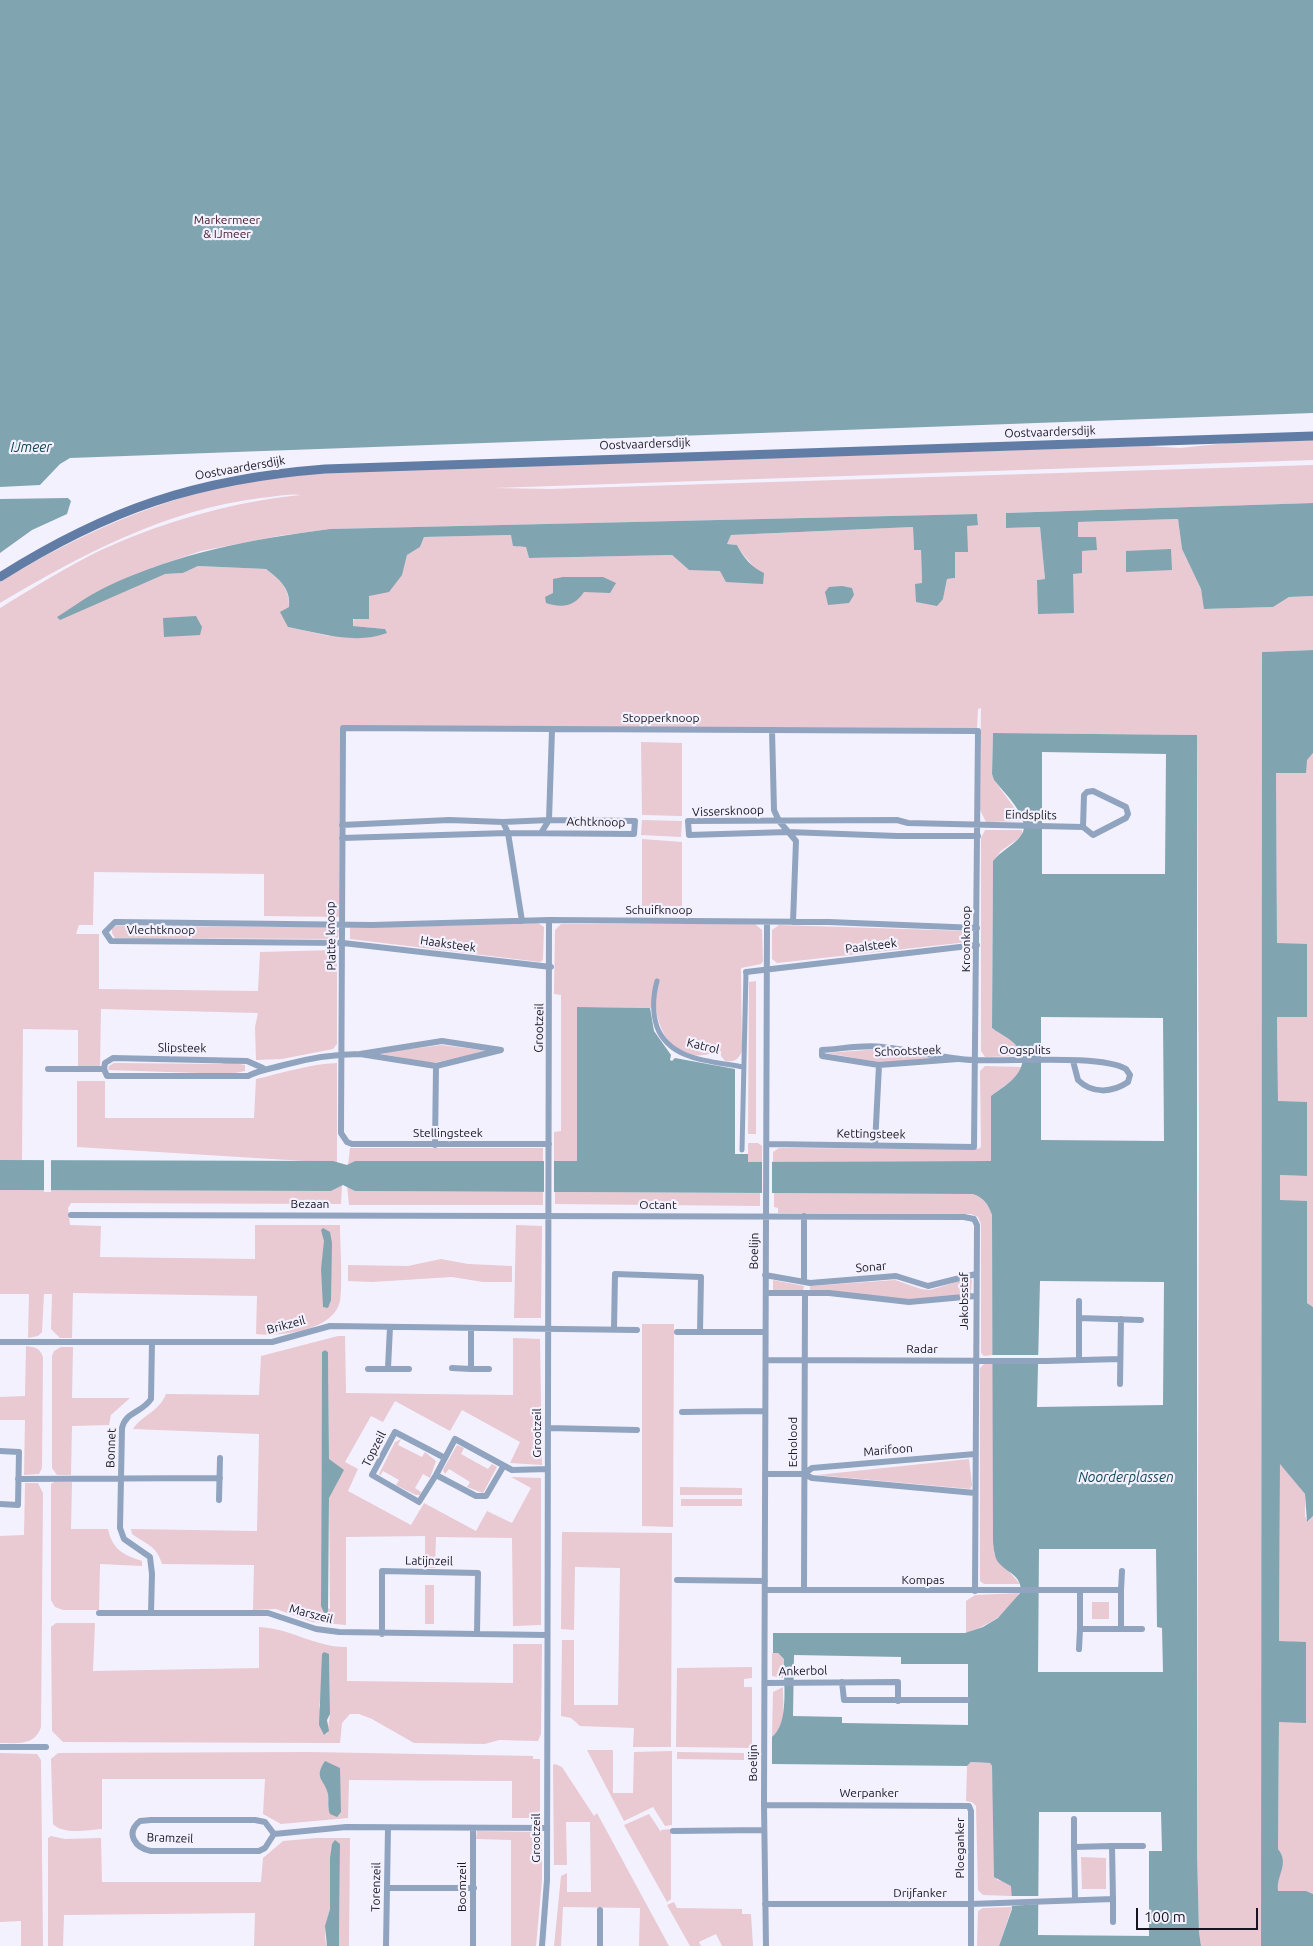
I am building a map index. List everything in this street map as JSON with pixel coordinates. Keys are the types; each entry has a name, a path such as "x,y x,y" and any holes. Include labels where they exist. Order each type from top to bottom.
{"main road":[{"name":"Oostvaardersdijk","path":"0,577 72,535 129,509 191,489 274,473 324,469 649,456 1313,436"}],"street":[{"name":"Stopperknoop","path":"343,728 978,731"},
{"name":"Platte knoop","path":"343,728 341,1133 347,1142"},
{"path":"542,832 550,820 552,730"},
{"path":"772,730 774,810 779,821 796,841 793,922"},
{"name":"Kroonknoop","path":"974,1146 978,731"},
{"name":"Eindsplits","path":"978,826 1083,827 1093,835 1126,818 1128,814 1126,807 1093,791 1087,792 1084,795 1083,827"},
{"name":"Achtknoop","path":"342,825 449,820 503,822 550,820 635,821 634,834 542,832 342,838"},
{"name":"Vissersknoop","path":"978,826 908,823 897,820 688,821 689,835 788,832 897,836 978,836"},
{"path":"503,822 508,833 522,921"},
{"name":"Schuifknoop","path":"342,924 549,920 793,922 977,928"},
{"name":"Grootzeil","path":"542,1946 547,1880 551,968 549,920"},
{"name":"Vlechtknoop","path":"342,924 114,922 105,932 111,942 343,943"},
{"name":"Boelijn","path":"766,1946 764,1683 765,1275 768,1144 767,922"},
{"name":"Haaksteek","path":"343,943 551,968"},
{"name":"Paalsteek","path":"767,970 977,945"},
{"path":"742,1150 746,972 767,970"},
{"name":"Katrol","path":"657,981 654,991 654,1016 660,1035 669,1047 688,1056 743,1067"},
{"path":"442,1042 501,1050 436,1066 360,1054 442,1042"},
{"name":"Schootsteek","path":"958,1059 879,1065 822,1056 822,1050 881,1046 958,1059 976,1060"},
{"name":"Slipsteek","path":"263,1068 247,1061 113,1058 105,1063 104,1068 107,1076 248,1076 263,1068 282,1066 312,1057 360,1054"},
{"name":"Oogsplits","path":"976,1060 1022,1062 1042,1061 1073,1061 1107,1061 1126,1069 1130,1075 1128,1082 1114,1090 1089,1088 1078,1080 1073,1061"},
{"path":"875,1145 879,1065"},
{"path":"435,1145 436,1066"},
{"name":"Slipsteek","path":"48,1069 104,1068"},
{"name":"Stellingsteek","path":"347,1142 352,1144 435,1145 549,1144"},
{"name":"Kettingsteek","path":"768,1144 974,1146"},
{"name":"Bezaan","path":"71,1215 549,1216"},
{"name":"Octant","path":"549,1216 766,1216"},
{"name":"Jakobsstaf","path":"766,1216 964,1217 974,1219 977,1225 975,1592"},
{"path":"804,1216 804,1282"},
{"path":"614,1329 615,1274 658,1275 702,1277 700,1332"},
{"name":"Sonar","path":"765,1275 804,1282 822,1283 896,1276 928,1286 976,1274"},
{"path":"766,1293 829,1293 909,1302 976,1296"},
{"name":"Echolood","path":"804,1590 803,1360 805,1293"},
{"path":"1079,1300 1079,1360"},
{"path":"1079,1318 1141,1320"},
{"path":"1120,1319 1120,1384"},
{"name":"Brikzeil","path":"0,1342 272,1342 330,1326 637,1330"},
{"path":"388,1368 390,1327"},
{"path":"471,1328 471,1369"},
{"path":"677,1332 765,1332"},
{"name":"Bonnet","path":"151,1613 152,1574 150,1557 124,1539 121,1533 121,1479 122,1428 124,1420 151,1399 152,1342"},
{"name":"Radar","path":"766,1360 1046,1361 1120,1359"},
{"path":"368,1368 409,1370"},
{"path":"452,1368 489,1369"},
{"path":"682,1412 765,1411"},
{"path":"548,1428 637,1430"},
{"name":"Topzeil","path":"444,1458 395,1432 372,1475 419,1502 455,1439 512,1470 548,1469"},
{"path":"0,1451 19,1452 18,1504 0,1504"},
{"name":"Marifoon","path":"804,1474 812,1468 975,1454"},
{"path":"219,1500 220,1458"},
{"path":"436,1474 476,1496 486,1496 503,1466"},
{"name":"Marifoon","path":"765,1474 804,1474 812,1478 975,1493"},
{"name":"Bonnet","path":"18,1479 220,1478"},
{"name":"Latijnzeil","path":"382,1634 382,1571 478,1572 477,1634"},
{"path":"1121,1629 1122,1571"},
{"path":"678,1580 765,1581"},
{"name":"Kompas","path":"765,1590 975,1592 1021,1589 1121,1590"},
{"path":"1079,1649 1080,1590"},
{"name":"Marszeil","path":"99,1613 268,1613 316,1629 382,1634 548,1635"},
{"path":"1080,1629 1142,1629"},
{"name":"Ankerbol","path":"842,1682 844,1700 967,1700"},
{"name":"Ankerbol","path":"764,1683 898,1682 898,1701"},
{"path":"0,1747 46,1747"},
{"name":"Werpanker","path":"764,1805 963,1805 969,1806 972,1811"},
{"name":"Ploeganker","path":"971,1946 972,1811"},
{"path":"1074,1819 1075,1900"},
{"name":"Bramzeil","path":"151,1820 256,1820 265,1822 274,1834 268,1844 259,1851 151,1851 141,1849 132,1835 134,1828 140,1821 151,1820"},
{"path":"274,1834 346,1827 547,1828"},
{"name":"Torenzeil","path":"386,1946 388,1828"},
{"name":"Boomzeil","path":"472,1946 474,1888 473,1828"},
{"path":"674,1831 764,1830"},
{"path":"1074,1846 1143,1846"},
{"path":"1112,1846 1113,1922"},
{"path":"387,1888 474,1888"},
{"name":"Drijfanker","path":"765,1904 971,1904 1041,1900 1113,1899"},
{"path":"600,1910 600,1946"}],"shaded area":[{"path":"1313,440 1313,460 494,488 550,489 1313,465 1313,503 1006,513 1007,528 1040,527 1045,579 1037,580 1074,613 1072,574 1082,551 1097,550 1078,537 1078,522 1178,519 1182,549 1201,589 1205,609 1273,607 1289,597 1313,596 1313,650 1262,652 1261,1946 1201,1946 1199,1932 1197,1851 1199,1135 1197,735 993,733 992,774 994,780 1024,821 986,822 980,810 981,708 978,709 977,728 340,726 339,917 264,916 264,874 94,872 93,925 79,925 76,934 99,934 99,989 258,991 260,952 335,950 337,951 337,1044 333,1049 282,1059 256,1060 255,1027 258,1013 101,1009 100,1069 78,1069 78,1030 23,1029 22,1160 0,1160 0,608 89,556 139,534 219,509 274,498 301,495 280,495 225,504 157,524 125,537 61,568 0,603 0,582 29,565 88,534 181,498 246,482 322,472 1148,446 1180,448 1227,443","holes":["977,514 978,525 967,525 954,552 955,578 947,579 943,599 915,584 922,584 921,550 914,550 913,527 731,535 727,544 737,545 755,569 689,570 672,555 529,558 526,546 519,547 512,535 424,537 420,547 407,555 401,575 370,595 363,602 354,617 353,626 385,629 329,636 288,627 289,600 285,588 266,569 198,566 183,573 165,574 151,568 201,551 278,536 330,529"]},
{"path":"641,742 682,743 682,816 642,815"},
{"path":"1313,753 1313,1307 1307,1303 1307,1201 1280,1201 1280,1175 1307,1176 1278,1101 1277,1016 1307,1017 1307,945 1277,944 1276,773 1306,773 1306,760"},
{"path":"642,820 682,821 681,837 641,835"},
{"path":"985,830 1022,830 1022,836 1001,851 993,861 992,1028 1014,1043 1018,1047 1021,1056 985,1057 981,1051 981,838"},
{"path":"642,839 682,842 682,906 642,906"},
{"path":"538,923 544,927 543,960 540,962 350,939 350,928"},
{"path":"561,924 755,924 762,930 763,961 761,964 741,968 742,1051 734,1061 725,1061 721,1056 721,1051 712,1050 709,1054 698,1055 688,1054 679,1050 666,1037 661,1028 656,1008 577,1007 577,1161 554,1161 554,1132 561,1131 561,995 554,994 555,930"},
{"path":"779,925 969,931 968,942 777,963 772,959 772,930"},
{"path":"116,926 334,927 339,930 338,937 335,939 115,938 112,929"},
{"path":"756,981 756,1134 748,1134 749,982"},
{"path":"442,1045 489,1051 433,1063 376,1053"},
{"path":"881,1049 936,1058 884,1063 826,1053"},
{"path":"224,1061 245,1065 245,1071 230,1074 108,1070 109,1066 114,1063 223,1064"},
{"path":"337,1063 337,1163 77,1147 77,1081 105,1081 105,1118 254,1118 256,1079 306,1067"},
{"path":"985,1066 1021,1067 1020,1074 991,1096 992,1161 773,1162 773,1152 779,1148 978,1149 981,1147 980,1071"},
{"path":"748,1143 758,1143 762,1146 762,1162 748,1162"},
{"path":"350,1148 543,1148 543,1161 355,1161 348,1165"},
{"path":"342,1185 341,1204 71,1203 68,1208 70,1225 101,1226 100,1257 255,1259 255,1225 340,1225 340,1301 336,1311 328,1319 304,1330 291,1333 256,1334 257,1296 73,1293 72,1338 60,1338 51,1329 52,1294 44,1294 42,1332 38,1336 28,1338 29,1294 0,1294 0,1190 331,1191"},
{"path":"347,1185 355,1191 543,1192 543,1205 349,1205"},
{"path":"555,1192 760,1193 760,1206 555,1204"},
{"path":"774,1193 973,1194 980,1197 992,1215 993,1355 984,1356 981,1353 981,1224 978,1217 971,1214 778,1213 778,1208 774,1207"},
{"path":"516,1225 542,1226 541,1318 514,1318"},
{"path":"441,1259 468,1264 512,1266 512,1282 483,1282 452,1277 372,1282 348,1281 348,1265 408,1266"},
{"path":"970,1278 972,1280 971,1294 910,1300 810,1292 810,1286 895,1280 921,1289 930,1290"},
{"path":"773,1280 804,1286 803,1291 773,1290"},
{"path":"642,1324 674,1324 673,1527 642,1526"},
{"path":"338,1336 345,1336 346,1393 513,1395 513,1338 540,1339 542,1465 510,1463 520,1442 462,1410 450,1431 395,1401 383,1422 371,1416 345,1462 358,1469 348,1491 411,1525 424,1503 476,1531 487,1511 512,1523 531,1488 511,1477 541,1478 541,1625 513,1626 512,1538 436,1537 435,1568 425,1568 425,1536 346,1537 346,1625 312,1622 276,1609 253,1610 254,1565 162,1564 154,1549 132,1534 131,1529 257,1531 259,1434 133,1429 159,1405 166,1394 259,1395 261,1356","holes":["325,1350 328,1352 331,1493 329,1498 330,1609 321,1606 322,1352"]},
{"path":"26,1346 37,1348 43,1357 42,1468 39,1474 24,1475 25,1420 0,1420 0,1397 25,1396"},
{"path":"61,1347 73,1347 72,1398 130,1398 111,1415 109,1425 72,1426 71,1475 57,1475 52,1468 52,1356 54,1351"},
{"path":"984,1364 993,1364 994,1554 1020,1584 984,1584 980,1581 980,1368"},
{"path":"401,1439 398,1445 422,1457 425,1452 436,1461 430,1478 423,1474 415,1488 421,1492 420,1495 416,1495 396,1485 399,1480 383,1471 380,1476 379,1474 395,1442"},
{"path":"457,1445 464,1448 461,1454 488,1469 492,1464 497,1467 483,1493 467,1487 470,1482 449,1469 445,1474 443,1470"},
{"path":"969,1459 972,1485 970,1489 817,1475"},
{"path":"1280,1463 1305,1494 1305,1516 1308,1522 1313,1516 1313,1894 1277,1891 1282,1865 1281,1854 1278,1849 1279,1722 1306,1722 1306,1643 1279,1641"},
{"path":"54,1482 72,1482 71,1529 108,1529 112,1542 119,1550 142,1561 142,1566 100,1564 99,1610 63,1610 55,1607 51,1600 51,1484"},
{"path":"25,1483 38,1483 43,1493 41,1727 34,1738 25,1742 0,1743 0,1536 24,1535"},
{"path":"680,1487 742,1488 742,1495 680,1495"},
{"path":"681,1499 742,1499 742,1506 681,1506"},
{"path":"562,1532 672,1533 671,1747 633,1747 634,1728 580,1726 571,1718 561,1716 562,1640 574,1640 574,1705 618,1705 620,1568 575,1567 574,1630 561,1629"},
{"path":"425,1585 434,1585 434,1624 425,1624"},
{"path":"1019,1593 1004,1613 982,1627 966,1633 966,1601 975,1595"},
{"path":"1092,1602 1109,1602 1109,1619 1092,1619"},
{"path":"56,1623 95,1623 93,1671 259,1668 259,1627 270,1628 325,1644 347,1647 347,1681 513,1683 513,1644 542,1644 541,1734 538,1741 499,1740 485,1744 414,1743 372,1719 359,1714 350,1714 342,1723 340,1743 63,1742 52,1731 51,1627","holes":["329,1654 330,1714 327,1735 319,1706"]},
{"path":"772,1653 778,1653 784,1659 783,1678 772,1676"},
{"path":"752,1667 752,1678 744,1679 744,1687 752,1687 752,1748 676,1747 677,1668"},
{"path":"783,1687 782,1721 777,1732 772,1737 773,1692"},
{"path":"587,1750 613,1750 613,1793 633,1793 634,1752 672,1751 672,1825 665,1826 653,1807 624,1821"},
{"path":"309,1752 533,1756 533,1759 540,1759 540,1818 512,1818 512,1781 349,1780 348,1818 281,1824 263,1814 265,1779 102,1779 102,1829 69,1831 53,1824 51,1759 58,1753","holes":["325,1762 340,1800 341,1812 337,1815 328,1809 328,1792 320,1773"]},
{"path":"677,1752 744,1753 744,1760 677,1759"},
{"path":"0,1753 37,1754 41,1760 43,1946 21,1946 21,1921 0,1922"},
{"path":"971,1762 990,1763 992,1766 997,1880 1008,1882 1011,1886 1011,1896 983,1895 978,1890 976,1806 972,1802 966,1801 967,1766"},
{"path":"553,1765 562,1767 594,1816 597,1813 669,1946 639,1946 640,1908 563,1907 561,1946 554,1946 561,1876 567,1873 567,1892 591,1892 590,1822 566,1822 567,1865 554,1865"},
{"path":"649,1814 661,1832 661,1830 671,1829 671,1899 667,1902 624,1825"},
{"path":"477,1831 542,1832 542,1880 536,1946 511,1946 511,1840 476,1839"},
{"path":"51,1836 65,1839 101,1838 102,1882 261,1882 263,1858 283,1841 350,1838 349,1946 339,1946 340,1845 335,1842 331,1866 330,1908 325,1931 327,1946 254,1946 255,1913 64,1915 63,1946 48,1946 48,1838"},
{"path":"1081,1857 1106,1858 1106,1889 1082,1889"},
{"path":"674,1902 677,1908 742,1909 742,1914 751,1914 753,1946 722,1946 716,1934 699,1942 701,1946 690,1946 667,1905"},
{"path":"1012,1907 999,1946 977,1946 978,1911 983,1908"}],"water":[{"name":"Markermeer & IJmeer","path":"0,0 1313,0 1313,413 70,458 60,464 40,485 0,487"},
{"path":"68,498 71,501 67,514 32,530 0,553 0,499"},
{"path":"1313,503 1313,596 1289,597 1273,607 1204,609 1201,589 1182,549 1178,519 1078,522 1078,537 1096,537 1097,550 1082,551 1082,573 1073,574 1074,613 1038,614 1037,580 1045,579 1040,527 1006,528 1006,513"},
{"path":"977,514 978,525 967,526 968,552 955,552 955,578 947,579 943,599 937,606 916,602 915,584 922,583 921,550 914,550 913,527 731,535 727,544 737,545 748,562 764,573 763,584 726,582 720,571 689,570 672,555 529,558 526,547 513,546 511,535 424,537 420,547 407,555 402,575 389,592 369,596 369,619 353,619 353,626 385,629 387,633 363,638 338,637 288,627 280,612 289,607 288,595 284,585 266,569 198,566 183,573 165,574 60,620 57,617 100,590 160,565 215,549 330,529"},
{"path":"1171,549 1172,570 1126,572 1126,551"},
{"path":"563,577 603,577 616,583 610,593 584,592 576,601 562,606 546,603 545,597 553,593 553,579"},
{"path":"842,586 852,588 854,595 849,603 828,605 825,592 829,587"},
{"path":"196,616 202,627 200,635 164,637 163,618"},
{"path":"1313,650 1313,753 1307,760 1306,773 1276,773 1277,943 1307,944 1307,1017 1277,1017 1278,1101 1307,1102 1307,1176 1280,1175 1280,1200 1307,1201 1307,1303 1313,1307 1313,1516 1307,1522 1305,1494 1280,1464 1279,1641 1306,1642 1306,1723 1279,1722 1278,1849 1283,1865 1278,1891 1306,1891 1313,1894 1313,1946 1261,1946 1262,652"},
{"name":"Noorderplassen","path":"993,733 1197,735 1197,1851 1201,1946 999,1946 1012,1909 1011,1886 994,1877 992,1766 990,1763 971,1762 967,1766 772,1764 772,1737 778,1731 781,1722 785,1690 784,1659 778,1653 773,1653 773,1633 965,1633 983,1627 998,1618 1021,1592 1019,1581 998,1562 994,1552 992,1215 980,1197 973,1194 355,1191 343,1185 331,1191 0,1190 0,1160 333,1161 347,1165 355,1161 577,1161 577,1007 650,1008 654,1031 671,1055 670,1060 672,1061 675,1058 735,1069 735,1154 748,1154 748,1162 991,1161 991,1096 1017,1074 1023,1056 1021,1056 1018,1047 1014,1043 992,1028 993,861 1020,837 1024,830 1021,815 994,780 992,774","holes":["1042,752 1166,754 1165,874 1042,874","1041,1017 1163,1018 1164,1141 1041,1140","1040,1281 1164,1282 1163,1405 1037,1407","1039,1549 1156,1549 1157,1627 1162,1628 1163,1672 1038,1672","794,1655 901,1657 901,1664 968,1664 968,1725 842,1723 842,1717 793,1716","1039,1812 1161,1812 1162,1851 1149,1851 1149,1936 1038,1935"]},
{"path":"323,1228 330,1232 332,1243 331,1300 328,1308 323,1307 321,1269 324,1241 321,1230"},
{"path":"325,1350 328,1352 329,1459 344,1470 329,1498 328,1613 324,1613 321,1606 322,1352"},
{"path":"324,1652 329,1654 330,1714 327,1720 329,1731 324,1735 319,1725 322,1654"},
{"path":"325,1761 340,1768 341,1812 337,1817 330,1814 327,1789 320,1775"},
{"path":"335,1840 340,1844 339,1946 327,1946 325,1926 330,1909 330,1858 332,1844"}],"pier":[{"path":"44,1158 51,1158 51,1192 44,1192"},
{"path":"544,1159 554,1159 554,1195 544,1195"},
{"path":"762,1159 772,1160 772,1196 762,1196"},
{"path":"990,1355 1041,1355 1040,1364 990,1364"},
{"path":"1009,1896 1041,1896 1041,1904 1009,1906"}],"water label":[{"name":"IJmeer","path":"31,447"}]}
